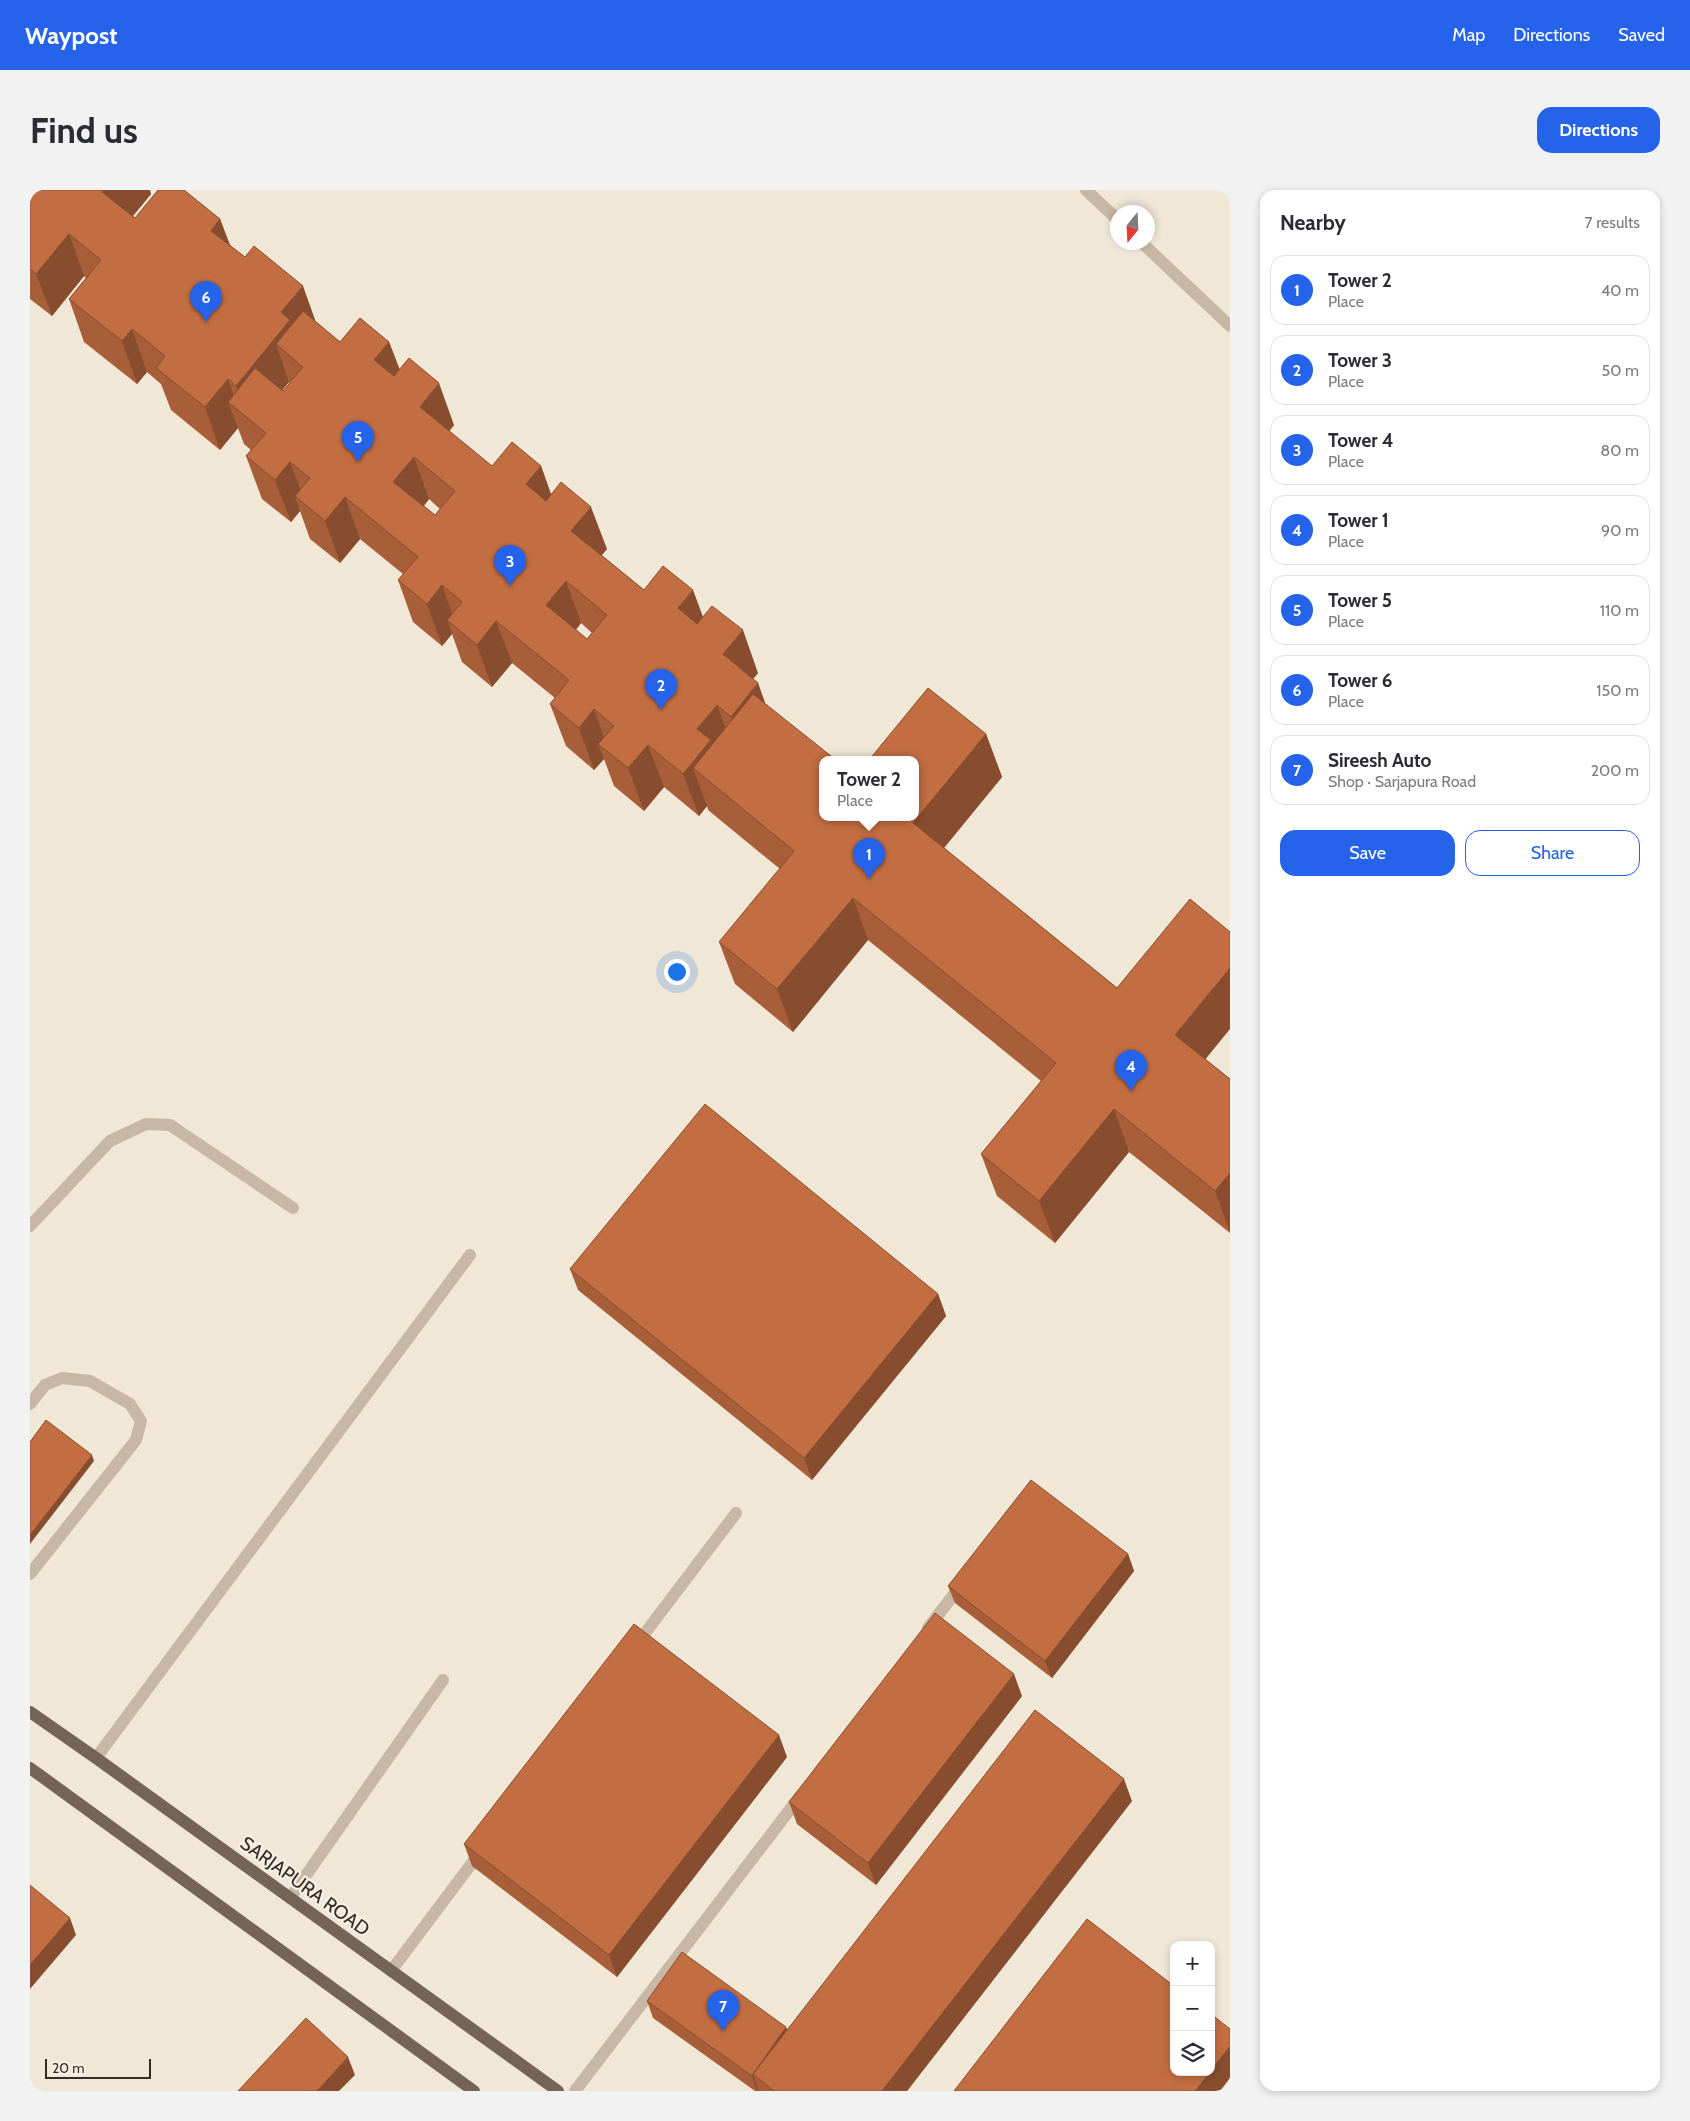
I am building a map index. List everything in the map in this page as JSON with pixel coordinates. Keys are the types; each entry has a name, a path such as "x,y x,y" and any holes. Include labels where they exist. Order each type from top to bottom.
{"main road":[{"name":"SARJAPURA ROAD","path":"30,1712 558,2091"},
{"path":"30,1768 474,2091"}],"street":[{"path":"1086,190 1110,212"},
{"path":"1149,250 1230,326"},
{"path":"30,1226 110,1142 146,1124 170,1125 293,1208"},
{"path":"96,1758 470,1255"},
{"path":"30,1404 45,1385 62,1378 90,1381 130,1404 140,1421 136,1440 30,1574"},
{"path":"629,1655 736,1513"},
{"path":"918,1642 972,1570"},
{"path":"290,1898 443,1680"},
{"path":"575,2091 810,1784"},
{"path":"391,1971 486,1844"}],"building":[{"path":"30,190 104,190 102,192 135,218 158,190 184,190 220,219 211,231 245,257 254,246 303,286 281,312 290,320 236,386 228,379 205,407 156,368 165,356 132,329 122,341 69,299 101,260 69,234 36,274 30,269"},
{"path":"303,311 340,342 360,318 389,342 374,360 394,376 409,358 439,383 420,407 492,466 512,442 541,466 526,484 546,501 561,482 591,507 571,531 644,590 663,566 693,590 678,608 697,624 712,606 743,630 723,654 758,683 731,717 717,705 697,729 711,740 683,774 648,745 628,768 598,744 614,726 594,709 579,728 550,704 569,680 496,621 477,645 447,620 462,602 442,585 427,604 398,580 418,557 345,497 325,521 295,496 310,478 290,462 275,480 246,456 266,433 228,402 255,368 283,391 303,367 276,344","holes":["414,457 455,491 435,515 393,482","566,581 607,615 587,639 546,605"]},
{"path":"928,688 986,734 919,816 919,756 872,756"},
{"path":"753,694 831,756 819,756 819,821 915,821 913,823 1117,988 1190,899 1230,932 1230,968 1175,1035 1230,1079 1230,1173 1215,1191 1114,1109 1039,1201 981,1154 1056,1063 853,898 777,989 719,942 794,851 693,768"},
{"path":"705,1104 938,1294 804,1458 570,1269"},
{"path":"46,1420 92,1455 30,1535 30,1442"},
{"path":"1031,1480 1128,1554 1045,1661 948,1586"},
{"path":"935,1613 1014,1674 868,1863 789,1802"},
{"path":"634,1624 779,1735 609,1955 464,1844"},
{"path":"1035,1710 1124,1779 882,2091 774,2091 753,2074"},
{"path":"30,1885 70,1918 30,1965"},
{"path":"1087,1919 1170,1983 1170,2076 1207,2076 1195,2091 954,2091"},
{"path":"682,1952 786,2027 752,2076 647,2001"},
{"path":"1215,2017 1230,2029 1230,2046 1215,2065"},
{"path":"306,2018 348,2057 317,2091 238,2091"}],"place":[{"name":"Tower 6","path":"206,322"},
{"name":"Tower 5","path":"358,462"},
{"name":"Tower 4","path":"510,586"},
{"name":"Tower 3","path":"661,710"},
{"name":"Tower 2","path":"869,879"},
{"name":"Tower 1","path":"1131,1091"},
{"name":"Sireesh Auto","path":"723,2031"}]}
